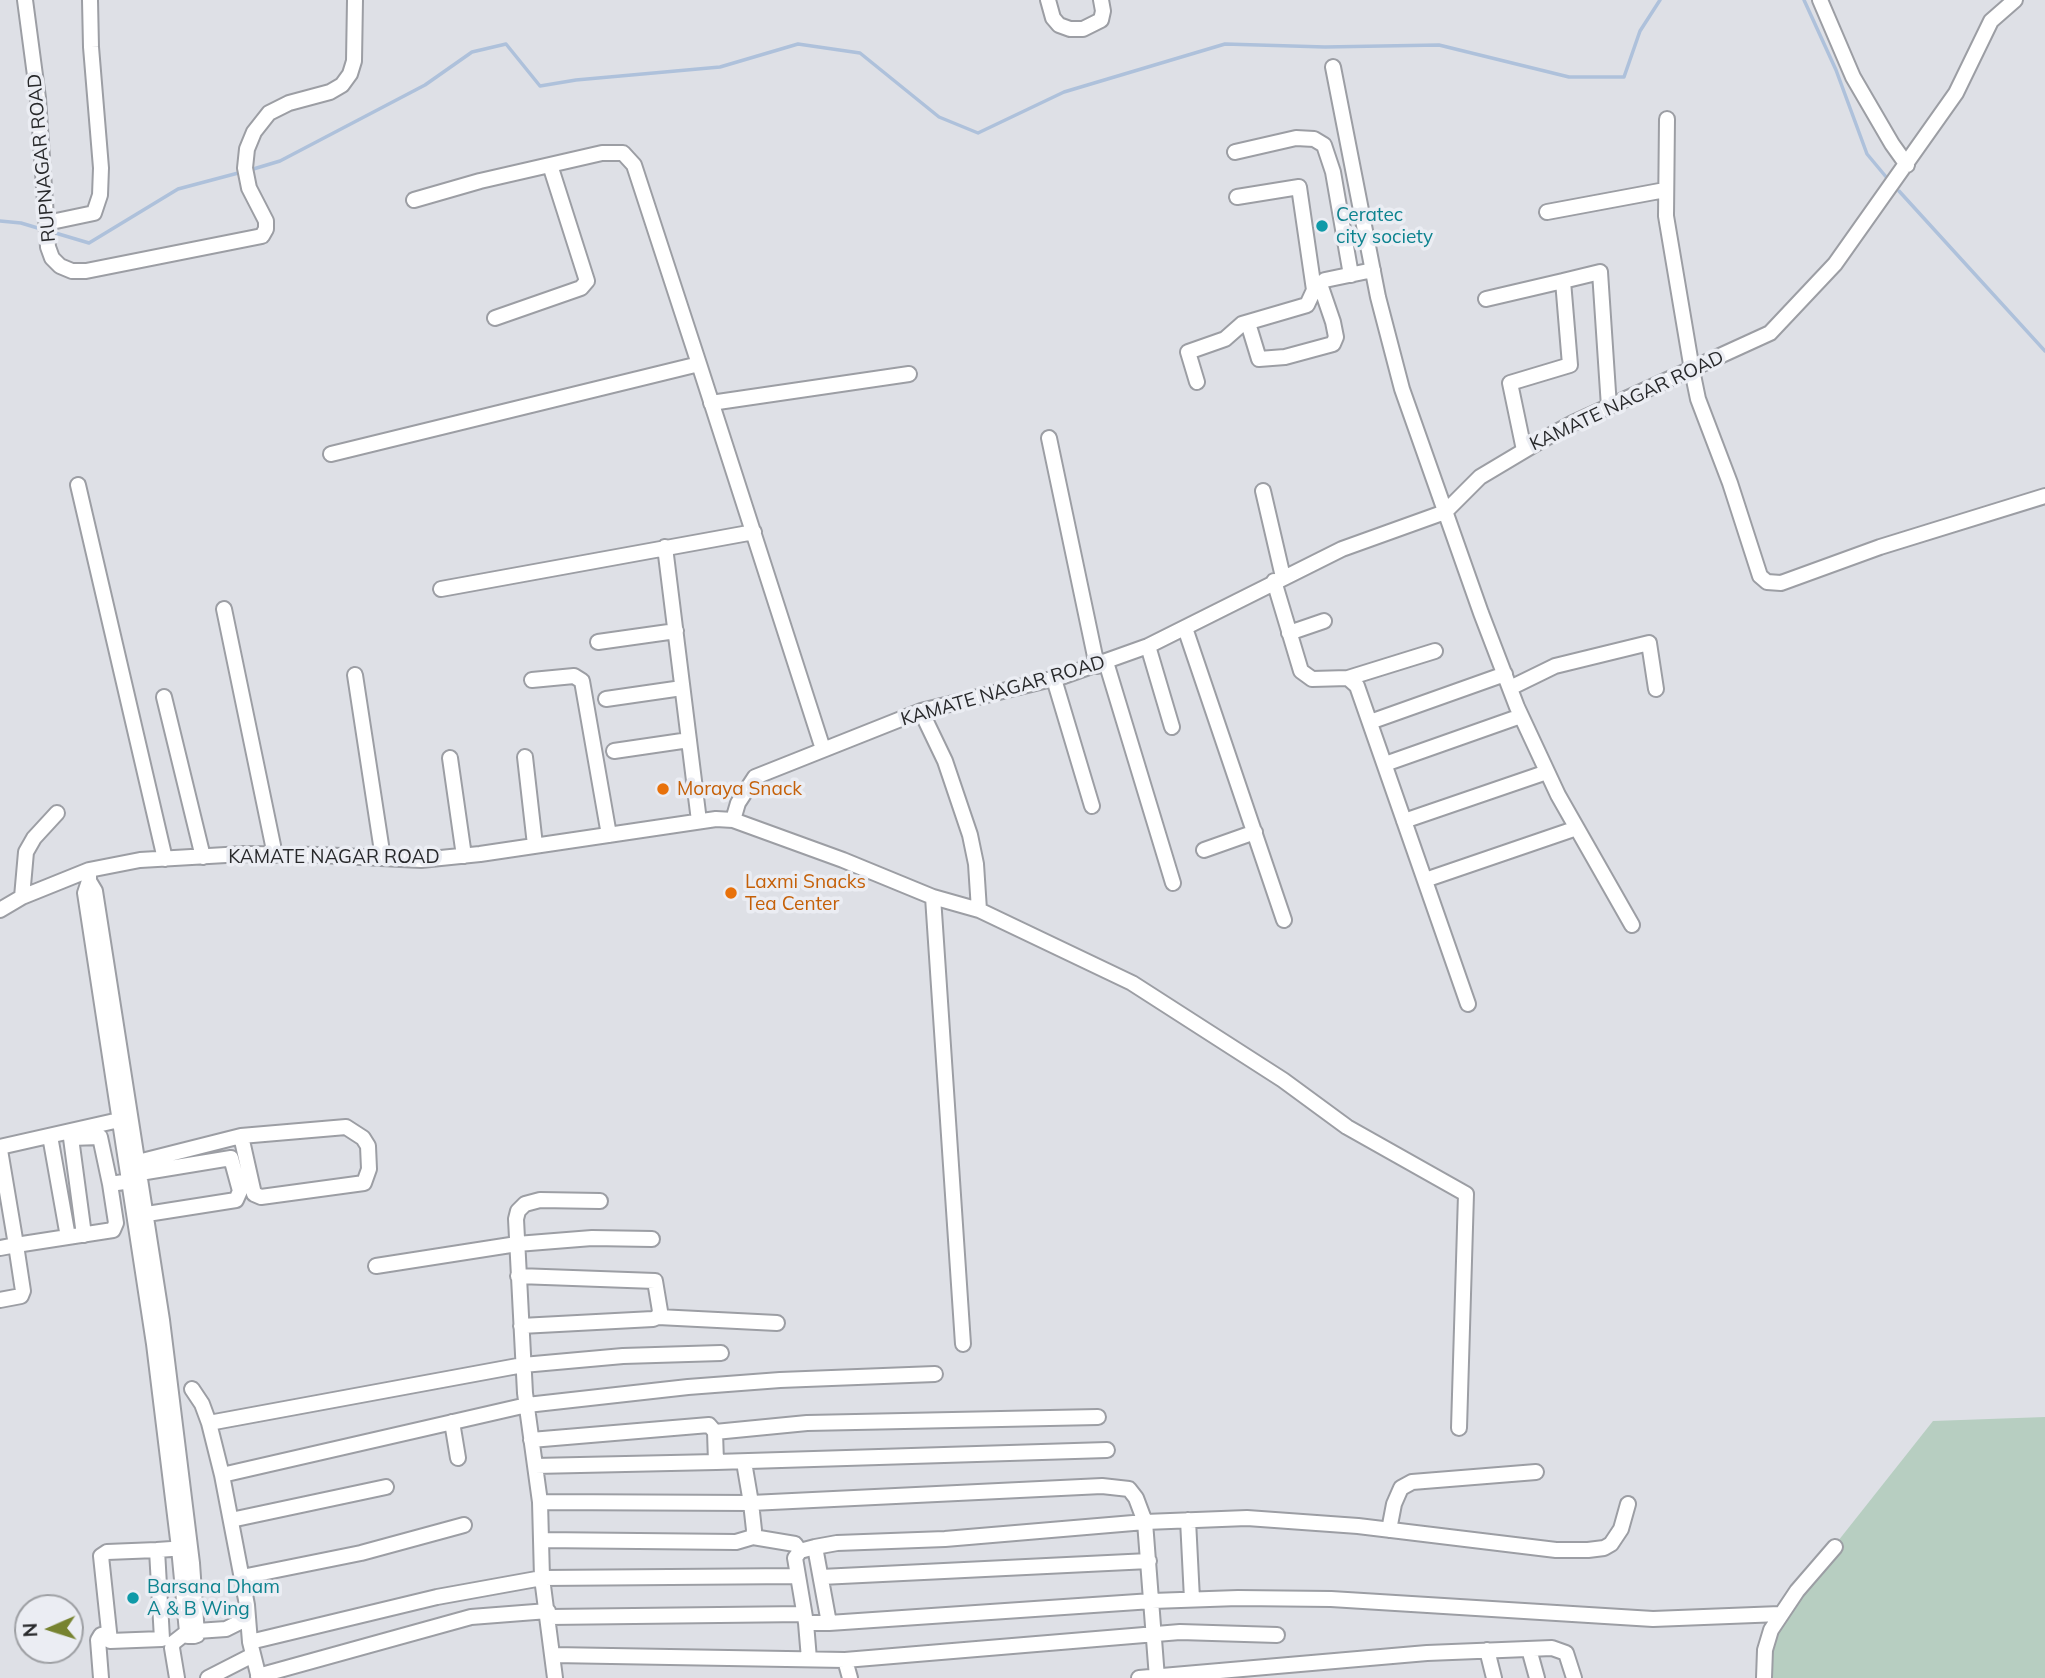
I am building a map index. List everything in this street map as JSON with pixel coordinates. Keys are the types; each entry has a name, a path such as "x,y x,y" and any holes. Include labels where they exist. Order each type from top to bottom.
{"street":[{"name":"RUPNAGAR ROAD","path":"25,0 38,98 52,258 60,266 72,271 86,271 262,236 266,221 249,188 246,173 247,149 254,132 269,113 289,103 330,92 342,85 350,74 354,61 355,0"},
{"path":"50,227 94,214 100,195 101,168 90,0"},
{"path":"1048,0 1053,18 1059,25 1070,29 1083,29 1101,20 1101,0"},
{"path":"1820,0 1853,77 1907,165"},
{"name":"KAMATE NAGAR ROAD","path":"0,910 22,897 140,860 275,855 421,860 699,821 733,820 738,803 755,777 921,711 1054,679 1148,646 1342,549 1445,512 1480,477 1573,423 1770,333 1835,264 1907,165 1956,93 1991,21 2011,1"},
{"path":"1333,67 1373,270 1402,390 1521,716 1547,772 1632,925"},
{"path":"1667,119 1665,216 1698,400 1730,483 1760,576 1767,583 1781,583 1880,547 2045,496"},
{"path":"1235,152 1296,138 1314,139 1324,145 1333,172 1351,275"},
{"path":"414,200 550,165 613,152 623,153 631,159 823,748"},
{"path":"495,318 581,288 587,281 550,165"},
{"path":"1237,197 1298,187 1317,287 1333,322 1336,337 1334,344 1285,356 1259,359 1248,323"},
{"path":"1547,212 1665,190"},
{"path":"1197,382 1188,352 1225,339 1242,324 1307,305 1317,287 1325,280 1373,270"},
{"path":"1486,299 1600,272 1609,407"},
{"path":"1524,450 1510,383 1570,365 1563,281"},
{"path":"331,454 699,364"},
{"path":"711,403 909,374"},
{"path":"1049,438 1101,664 1173,883"},
{"path":"78,485 165,859"},
{"path":"1263,491 1289,633 1301,671 1307,677 1320,680 1348,678 1435,651"},
{"path":"441,589 754,532"},
{"path":"665,547 699,821"},
{"path":"224,609 275,855"},
{"path":"1289,633 1324,621"},
{"path":"1185,628 1284,919"},
{"path":"598,642 676,631"},
{"path":"1370,722 1555,666 1648,643 1656,689"},
{"path":"1148,646 1172,727"},
{"path":"355,675 383,858"},
{"path":"532,680 574,676 582,681 609,835"},
{"path":"1348,678 1357,686 1468,1004"},
{"path":"1054,679 1091,806"},
{"path":"606,699 682,688"},
{"path":"164,697 202,857"},
{"path":"921,711 945,761 962,810 976,864 979,910"},
{"path":"1385,764 1521,716"},
{"path":"614,751 689,740"},
{"path":"525,757 535,845"},
{"path":"450,758 464,856"},
{"path":"1405,821 1547,772"},
{"path":"22,897 26,852 34,838 57,813"},
{"path":"733,820 819,850 933,897 979,910 1132,983 1283,1080 1347,1127 1466,1194 1459,1428"},
{"path":"1425,880 1577,828"},
{"path":"1204,850 1255,832"},
{"path":"89,875 95,891 108,1005 136,1172 155,1344 185,1548"},
{"path":"933,897 963,1344"},
{"path":"0,1300 20,1296 23,1291 16,1245 4,1200 0,1148 127,1118"},
{"path":"127,1118 136,1172 147,1214 192,1632"},
{"path":"110,1184 136,1172 241,1136 346,1127 363,1138 368,1146 369,1169 364,1183 261,1197 254,1194 241,1136"},
{"path":"50,1136 68,1237"},
{"path":"0,1248 68,1237 84,1234 115,1228 110,1184 100,1137 71,1138 84,1234"},
{"path":"136,1172 231,1158 240,1191 236,1200 147,1214"},
{"path":"555,1678 542,1578 540,1502 523,1365 517,1211 525,1204 540,1200 600,1201"},
{"path":"376,1266 517,1244 592,1238 652,1239"},
{"path":"519,1276 655,1281 659,1317"},
{"path":"521,1326 659,1317 777,1323"},
{"path":"209,1423 523,1365 624,1356 721,1353"},
{"path":"222,1475 527,1405 754,1382 935,1374"},
{"path":"192,1389 202,1404 209,1423 222,1475 259,1677 471,1617 548,1614 805,1618 829,1623 1192,1599 1331,1599 1653,1619 1780,1614"},
{"path":"715,1432 842,1422 1098,1417"},
{"path":"452,1422 458,1458"},
{"path":"531,1440 709,1425 715,1432 716,1462"},
{"path":"535,1466 1107,1450"},
{"path":"744,1462 753,1537"},
{"path":"1389,1530 1394,1504 1401,1488 1412,1482 1536,1472"},
{"path":"231,1520 386,1487"},
{"path":"540,1502 751,1503 1117,1487 1129,1489 1136,1498 1145,1522 1157,1677"},
{"path":"809,1659 795,1558 800,1550 836,1543 945,1539 1145,1522 1247,1518 1389,1530 1556,1550 1588,1550 1604,1548 1611,1544 1621,1530 1628,1504"},
{"path":"1188,1520 1192,1599"},
{"path":"242,1577 362,1553 464,1525"},
{"path":"541,1540 736,1542 753,1537 795,1544 800,1550"},
{"path":"815,1547 829,1623"},
{"path":"1763,1678 1765,1650 1771,1630 1780,1614 1835,1547"},
{"path":"157,1550 162,1639 110,1641 101,1556 107,1552 185,1548"},
{"path":"821,1577 1149,1561"},
{"path":"208,1678 252,1648 437,1597 542,1578 798,1576"},
{"path":"177,1678 173,1643 192,1632 226,1629 248,1618"},
{"path":"553,1655 845,1660 1180,1632 1277,1635"},
{"path":"101,1678 97,1640 101,1635 109,1633"},
{"path":"1139,1678 1487,1650 1552,1648 1566,1653 1574,1678"},
{"path":"1529,1649 1536,1678"},
{"path":"1487,1650 1494,1678"},
{"path":"845,1660 850,1678"}],"green space":[{"path":"2045,1417 2045,1678 1767,1678 1770,1627 1933,1421"}],"waterway":[{"path":"250,170 280,161 425,85 472,52 506,44 540,86 576,80 720,67 798,44 860,53 939,117 978,133 1064,92 1225,44 1325,47 1439,45 1569,77 1624,77 1640,31 1660,0"},
{"path":"1804,0 1836,70 1867,154 1887,178"},
{"path":"52,232 89,243 178,189 242,172"},
{"path":"1899,191 2045,351"},
{"path":"0,221 41,229"}],"place":[{"name":"Ceratec city society","path":"1322,226"},
{"name":"Moraya Snack","path":"663,789"},
{"name":"Laxmi Snacks Tea Center","path":"731,893"},
{"name":"Barsana Dham A & B Wing","path":"133,1598"}]}
